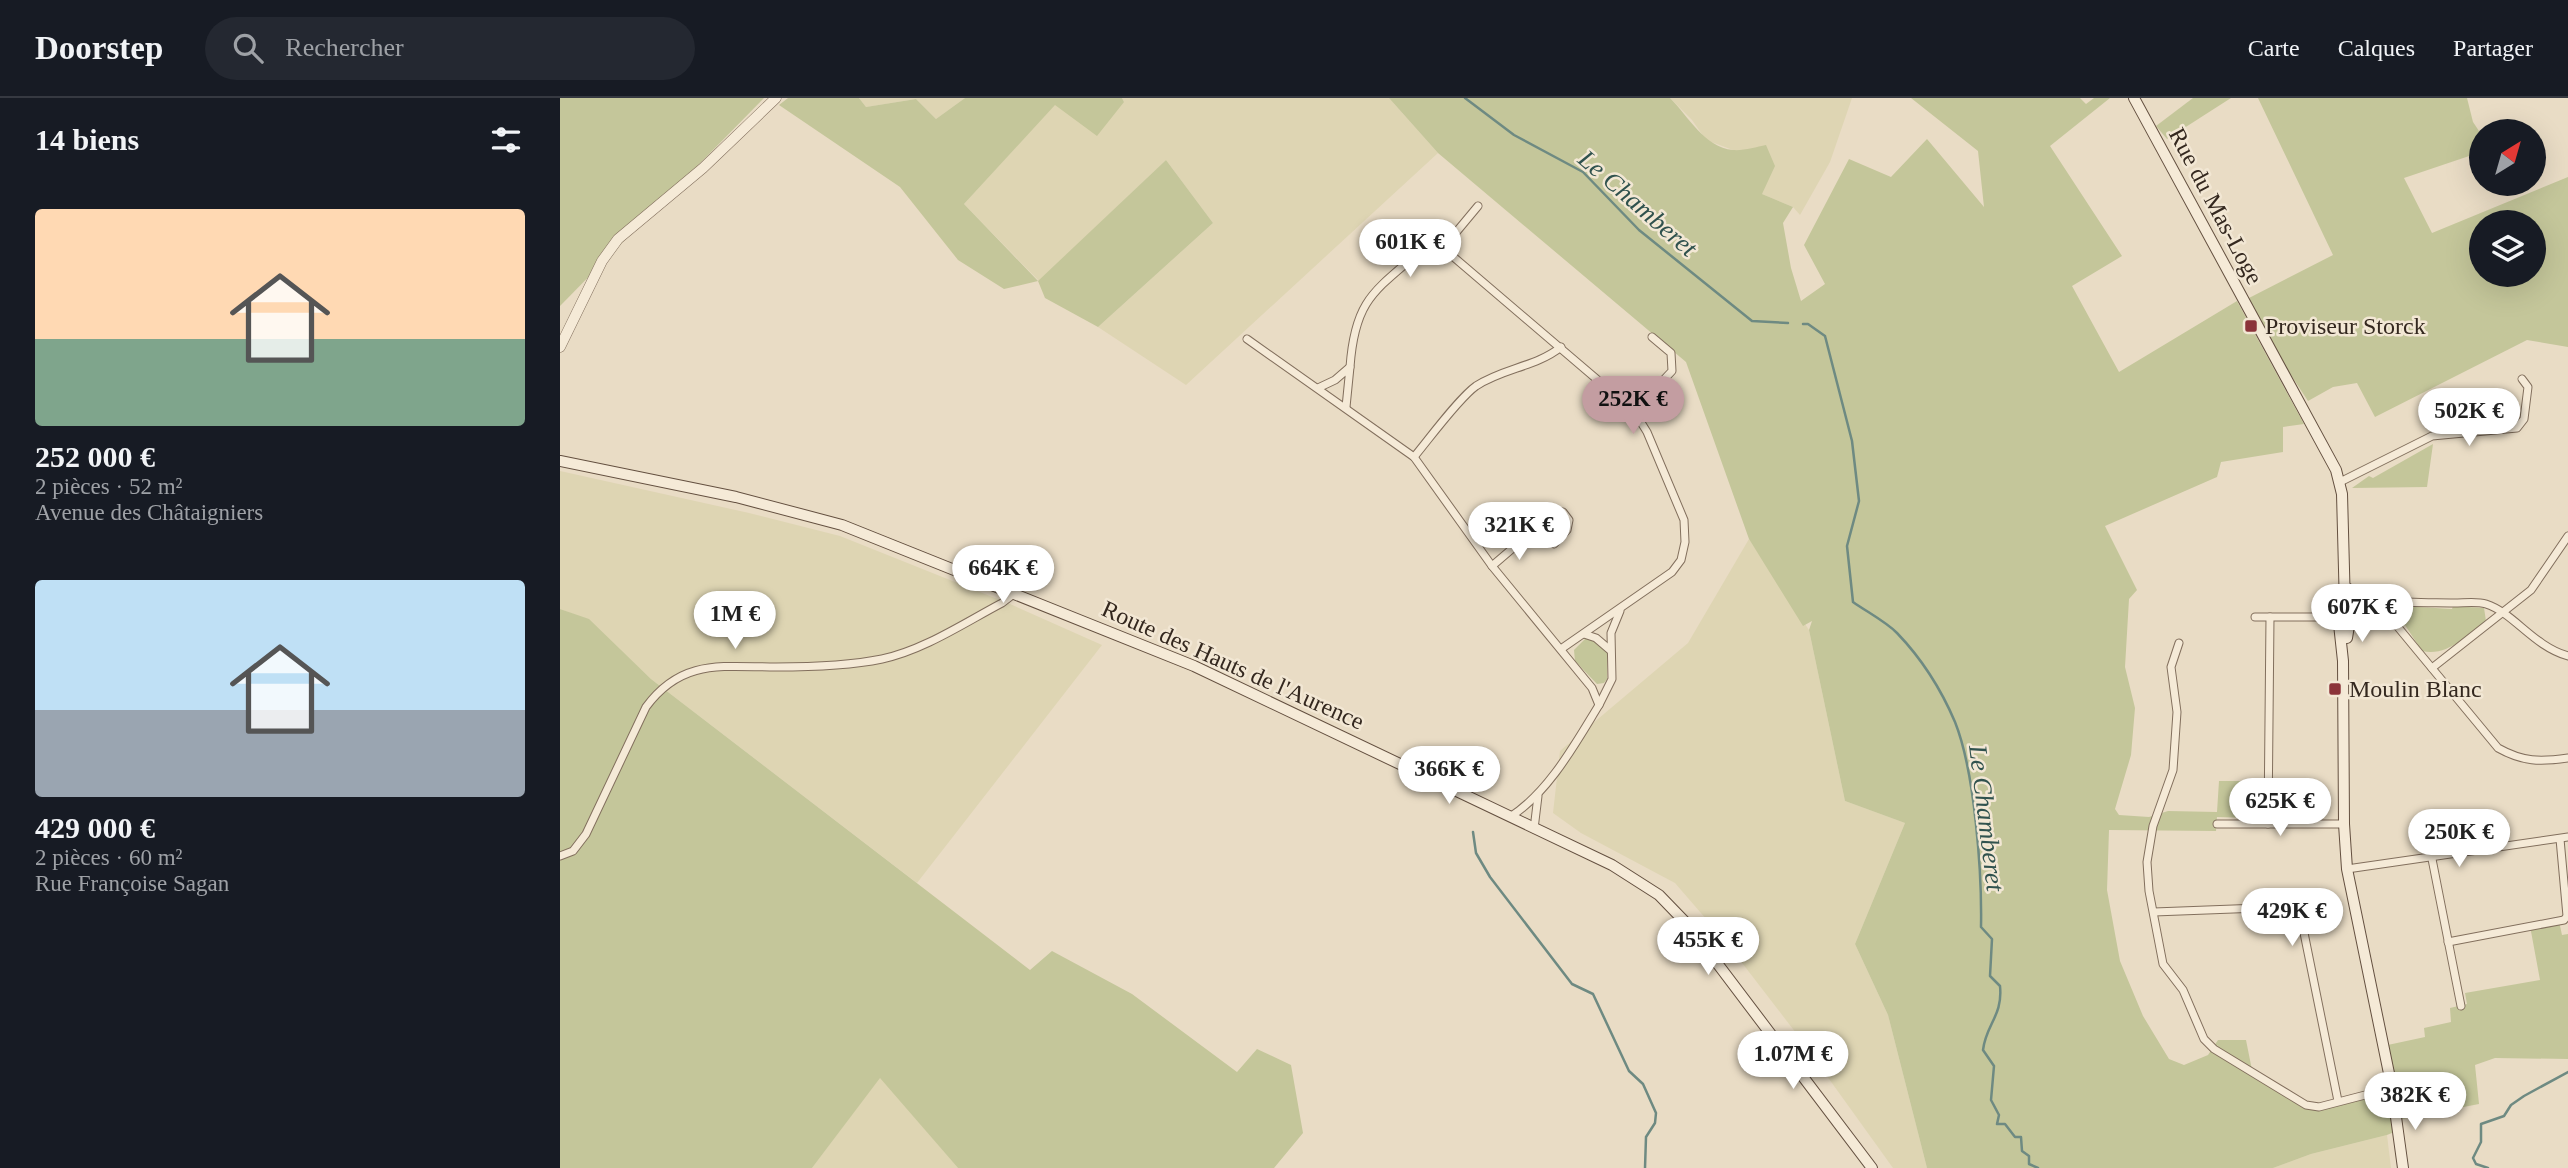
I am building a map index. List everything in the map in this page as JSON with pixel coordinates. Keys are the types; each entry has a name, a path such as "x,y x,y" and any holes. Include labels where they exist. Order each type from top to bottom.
{"main road":[{"name":"Rue du Mas-Loge","path":"2134,98 2340,482 2345,614 2344,824 2347,869 2392,1088 2403,1168"},
{"name":"Route des Hauts de l'Aurence","path":"560,461 736,497 829,521 1194,666 1612,865 1643,884 1673,908 1872,1168"}],"street":[{"path":"560,347 602,261 618,239 703,168 776,98"},
{"path":"1443,247 1478,206"},
{"path":"1346,407 1352,340 1366,301 1423,248 1443,247 1634,411 1647,432 1684,520 1685,542 1681,560 1672,572 1561,649"},
{"path":"1634,411 1672,371 1671,353 1652,337"},
{"path":"1247,339 1414,457 1492,566 1592,688 1599,705"},
{"path":"1414,457 1475,387 1500,374 1548,358 1561,347"},
{"path":"1318,388 1335,380 1350,367"},
{"path":"2340,482 2432,436 2517,428 2524,419 2528,387 2522,379"},
{"path":"1492,566 1555,512 1563,512 1569,520 1567,530 1554,544 1537,529"},
{"path":"2432,668 2504,614 2530,590 2568,536"},
{"path":"2343,583 2357,594 2366,596 2421,602 2485,603 2504,614 2532,639 2568,656"},
{"path":"560,856 573,851 586,834 646,707 657,692 673,680 699,668 776,667 883,659 913,650 1002,603 1015,593"},
{"path":"2345,614 2366,596"},
{"path":"1509,817 1538,796 1599,705 1612,679 1611,632 1620,610"},
{"path":"2255,617 2325,617 2345,614 2389,620 2397,626 2498,748 2516,758 2537,763 2568,758"},
{"path":"2268,824 2270,617"},
{"path":"1584,635 1596,638 1610,650"},
{"path":"2179,643 2171,667 2176,712 2173,770 2152,826 2147,862 2163,964 2183,990 2208,1044 2232,1063 2306,1105 2319,1107 2392,1088"},
{"path":"1534,829 1538,796"},
{"path":"2217,824 2344,824"},
{"path":"2347,869 2432,859 2564,838 2567,916 2564,920 2448,942"},
{"path":"2432,859 2460,1006"},
{"path":"2154,912 2286,907 2295,910 2301,918 2338,1101"}],"shaded area":[{"path":"859,98 965,98 936,119 916,99 866,107"},
{"path":"1122,98 1389,98 1438,153 1186,385 1098,327 1213,223 1166,160 1039,281 964,204 1055,104 1124,102"},
{"path":"1670,98 1852,98 1830,162 1800,215 1793,207 1762,194 1733,150 1706,140 1692,120"},
{"path":"560,471 840,536 1010,604 1102,645 917,883 651,679 589,620 560,609"},
{"path":"1749,539 1809,630 1845,801 1905,823 1855,944 1888,1015 1927,1168 1893,1168 1796,1033 1726,942 1675,883 1581,833 1553,813 1560,751 1688,643"},
{"path":"880,1077 958,1168 812,1168"},
{"path":"2387,1135 2391,1168 2273,1168 2311,1154"}],"green space":[{"path":"560,98 764,98 560,306"},
{"path":"788,98 859,98 866,107 916,99 936,119 965,98 1122,98 1124,102 1097,136 1055,105 964,204 1038,281 1004,289 958,260 900,187 779,105"},
{"path":"1389,98 1670,98 1705,137 1723,148 1737,150 1766,145 1775,166 1762,194 1793,207 1783,223 1791,268 1801,301 1825,284 1804,245 1849,159 1891,177 1927,139 1984,207 1978,151 1911,98 2080,98 2086,104 2094,98 2110,98 2050,146 2122,256 2072,286 2119,372 2237,301 2304,424 2283,427 2283,452 2221,462 2217,477 2105,526 2137,590 2129,599 2125,667 2135,708 2131,755 2115,809 2119,815 2149,817 2168,811 2217,812 2219,781 2261,781 2261,809 2253,818 2217,817 2216,831 2109,830 2107,890 2120,961 2143,1016 2169,1059 2184,1065 2208,1055 2218,1040 2246,1040 2253,1075 2306,1105 2320,1107 2392,1088 2383,1046 2425,1037 2424,1028 2451,1022 2450,1008 2467,1004 2465,993 2540,980 2530,926 2559,921 2562,935 2568,934 2568,1059 2495,1058 2475,1065 2479,1104 2397,1120 2399,1130 2387,1135 2311,1154 2273,1168 1927,1168 1888,1015 1855,944 1905,823 1845,801 1809,630 1812,621 1803,626 1749,539 1686,362 1438,153"},
{"path":"2193,98 2231,98 2167,139 2156,126"},
{"path":"2258,98 2467,98 2472,119 2469,119 2469,156 2404,178 2432,233 2469,218 2469,287 2546,287 2546,210 2488,210 2522,196 2546,196 2546,186 2568,177 2568,347 2527,340 2375,417 2357,383 2333,387 2308,401 2287,369 2249,298 2333,255"},
{"path":"1166,160 1213,223 1098,327 1045,298 1038,281"},
{"path":"2433,444 2427,487 2352,488 2369,476 2373,478"},
{"path":"2370,600 2401,603 2402,606 2484,608 2486,621 2448,648 2422,651 2405,625 2402,627 2389,615 2370,612"},
{"path":"560,609 589,619 651,679 1030,970 1052,951 1132,994 1237,1072 1257,1049 1291,1065 1303,1133 1274,1168 958,1168 880,1078 812,1168 560,1168"},
{"path":"1586,638 1593,640 1607,652 1607,679 1604,683 1597,684 1575,661 1574,650"}],"waterway":[{"name":"Le Chamberet","path":"1465,98 1514,135 1583,172 1639,230 1752,321 1788,323"},
{"name":"Le Chamberet","path":"1803,324 1808,324 1825,336 1852,441 1859,501 1847,546 1853,602 1892,629 1914,653 1943,698 1962,743 1976,823 1981,927 1992,939 1990,976 2000,986 1997,1013 1987,1033 1983,1050 1994,1066 1991,1100 1999,1115 1997,1124 2005,1124 2015,1137 2021,1137 2022,1151 2029,1156 2029,1164 2038,1168"},
{"path":"1473,832 1476,853 1490,877 1572,984 1593,994 1629,1071 1643,1084 1656,1113 1655,1123 1646,1137 1645,1168"},
{"path":"2488,1168 2476,1164 2473,1158 2481,1142 2481,1124 2504,1116 2511,1105 2524,1096 2568,1072"}],"place":[{"name":"Proviseur Storck","path":"2251,326"},
{"name":"Moulin Blanc","path":"2335,689"}]}
